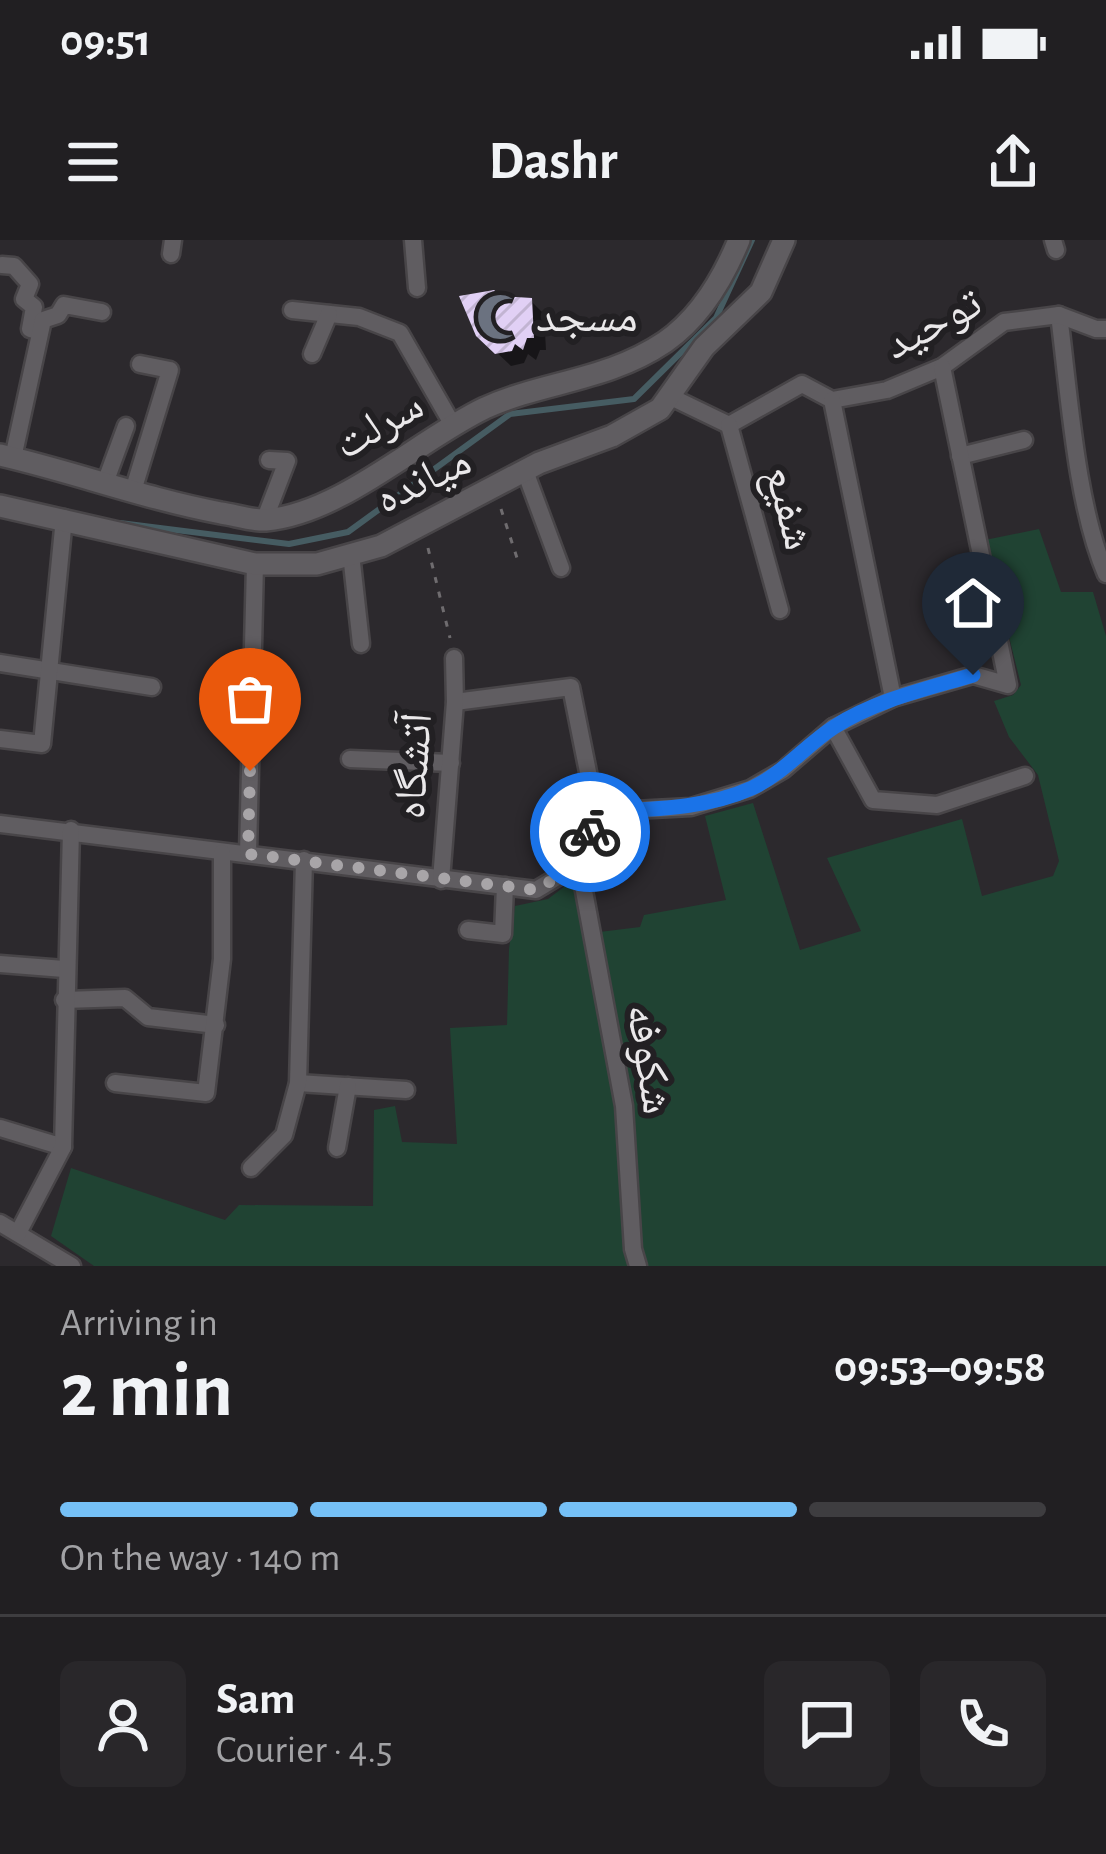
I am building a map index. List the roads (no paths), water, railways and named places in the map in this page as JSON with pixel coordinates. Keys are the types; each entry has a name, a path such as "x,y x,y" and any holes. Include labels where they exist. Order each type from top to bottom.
{"street":[{"path":"413,240 417,288"},
{"name":"سرلت","path":"7,457 175,505 264,520 307,509 374,476 487,408 608,372 667,340 720,286 739,240"},
{"name":"میانده","path":"0,506 254,564 316,564 381,546 660,409 704,347 761,292 784,240"},
{"path":"2,265 14,266 30,284 24,299 34,307 30,329 58,315 64,305 102,312"},
{"path":"292,310 359,317 400,333 454,427"},
{"path":"312,355 329,314"},
{"path":"1059,315 1078,459 1106,574"},
{"name":"توحید","path":"729,425 802,384 832,400 887,390 942,368 1004,322 1059,315 1096,329 1106,328"},
{"path":"7,457 42,326"},
{"path":"133,491 170,370 140,364"},
{"path":"596,812 692,807 750,789 783,770 833,728 893,698 973,675 1008,685 942,368"},
{"path":"670,396 729,425"},
{"path":"832,400 893,698"},
{"name":"شفیع","path":"729,425 780,610"},
{"path":"105,483 126,426"},
{"path":"960,455 1024,440"},
{"path":"264,520 287,461 269,460"},
{"path":"526,471 561,568"},
{"path":"0,740 42,744 64,518"},
{"path":"351,554 362,644"},
{"path":"248,854 254,564"},
{"name":"آتشگاه","path":"441,880 454,658"},
{"path":"0,663 152,687"},
{"path":"0,824 536,890 579,864 596,812 571,687 455,702"},
{"path":"833,728 873,800 938,805 1025,776"},
{"path":"350,759 451,763"},
{"path":"18,1233 63,1147 70,830"},
{"path":"115,1083 206,1093 222,959 222,853"},
{"path":"251,1168 284,1135 298,1083 304,860"},
{"name":"شکوفه","path":"579,864 624,1106 638,1266"},
{"path":"468,930 503,934 505,886"},
{"path":"0,964 64,969"},
{"path":"64,1000 125,998 148,1017 216,1025"},
{"path":"298,1083 406,1090"},
{"path":"337,1148 348,1086"},
{"path":"0,1128 63,1147"},
{"path":"0,1223 72,1266"}],"waterway":[{"path":"120,523 289,544 348,532 510,414 634,399 716,318 752,240"}],"place":[{"name":"مسجد","path":"500,317"}]}
